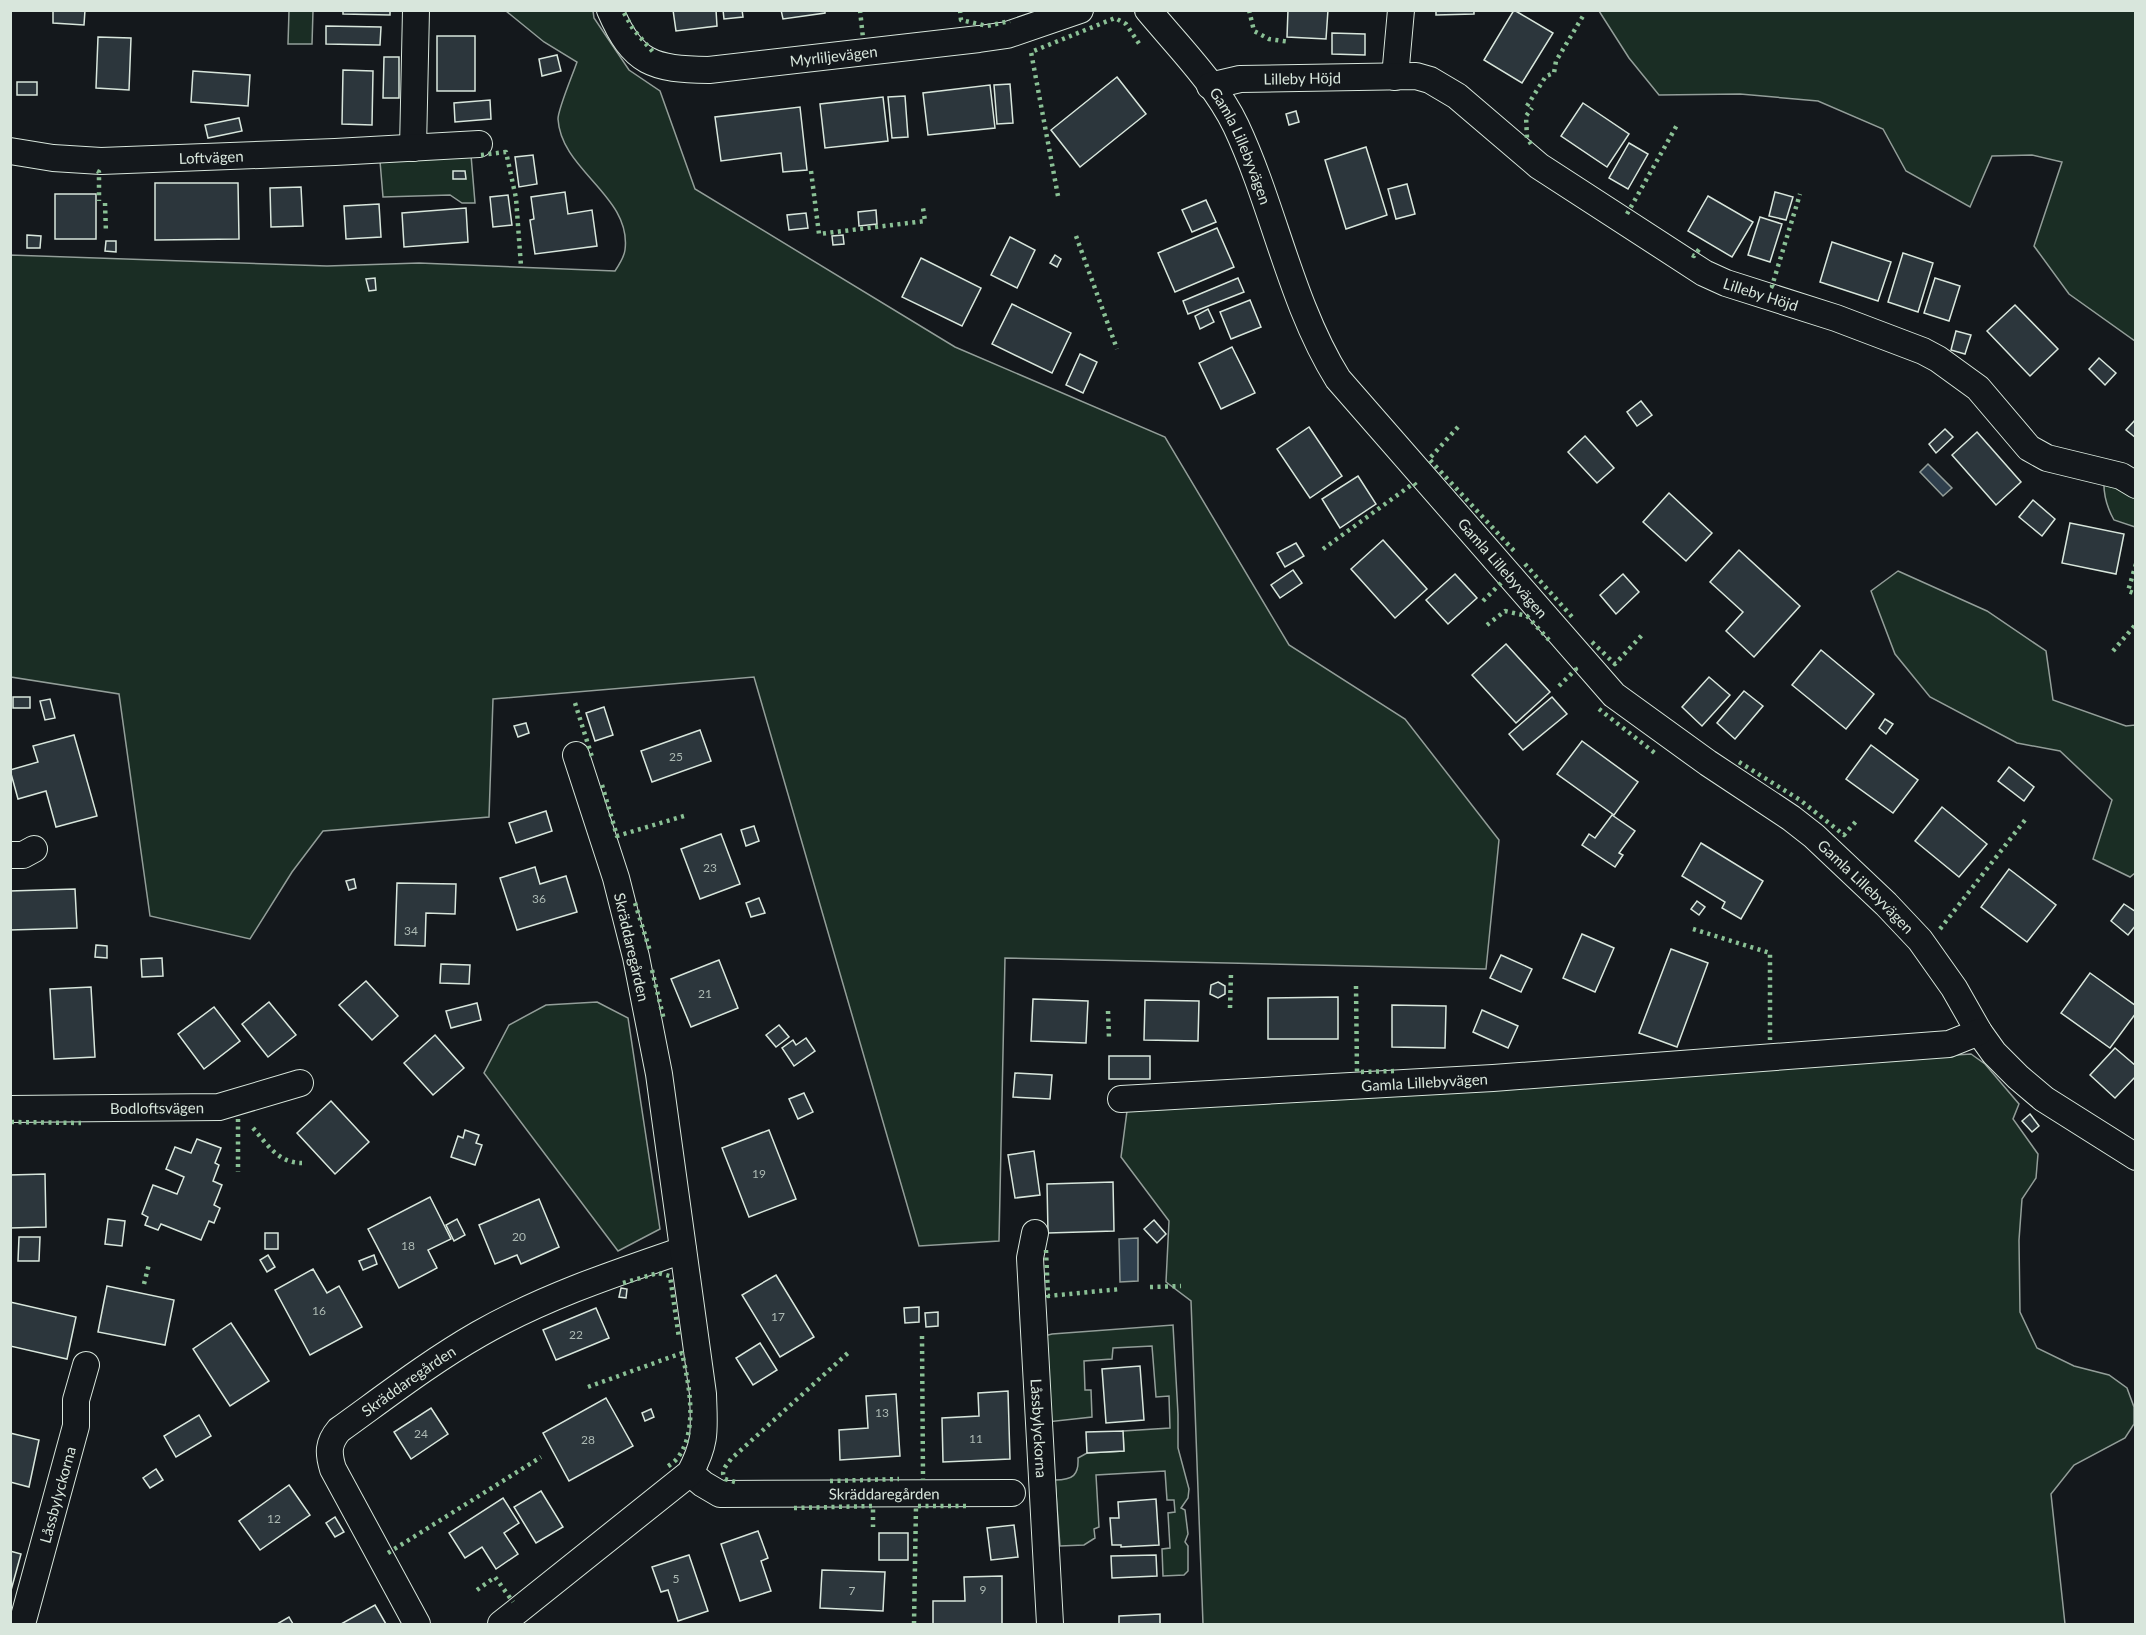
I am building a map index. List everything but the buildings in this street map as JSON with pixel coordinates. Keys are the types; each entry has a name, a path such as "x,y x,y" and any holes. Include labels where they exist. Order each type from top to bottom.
{"street":[{"path":"413,148 416,10"},
{"name":"Myrliljevägen","path":"610,10 618,31 641,58 674,70 709,70 988,38 1080,10"},
{"name":"Gamla Lillebyvägen","path":"1148,10 1210,86 1235,123 1249,154 1309,321 1323,355 1338,379 1381,425 1614,695 1814,836 1886,904 1920,940 1954,988 1978,1032 2002,1061 2044,1099 2136,1157"},
{"path":"1395,77 1401,10"},
{"name":"Lilleby Höjd","path":"1210,86 1240,79 1416,76 1430,80 1457,96 1539,166 1704,273 1726,283 1836,318 1923,351 1978,388 2029,448 2047,458 2121,476 2136,485"},
{"name":"Loftvägen","path":"10,151 54,158 100,161 479,144"},
{"name":"Skräddaregården","path":"501,1624 690,1473 701,1452 704,1423 703,1394 659,1074 636,957 616,878 576,755"},
{"name":"Gamla Lillebyvägen","path":"1121,1100 1493,1078 1949,1044 1978,1032"},
{"name":"Bodloftsvägen","path":"10,1109 219,1107 300,1083"},
{"name":"Låssbylyckorna","path":"1035,1233 1030,1258 1050,1624"},
{"name":"Skräddaregården","path":"417,1624 333,1469 329,1455 333,1437 339,1430 446,1354 514,1315 591,1281 683,1250"},
{"name":"Låssbylyckorna","path":"22,1624 76,1426 76,1400 86,1365"},
{"name":"Skräddaregården","path":"690,1473 720,1494 1012,1493"}],"green space":[{"path":"289,11 313,11 312,44 288,44"},
{"path":"506,11 593,11 594,18 629,70 660,91 695,189 955,347 1165,437 1289,645 1405,719 1499,840 1486,969 1005,958 999,1241 919,1246 754,677 493,699 489,817 323,831 292,872 250,939 150,916 119,694 11,677 10,255 327,266 419,263 615,271 625,250 624,231 618,214 571,154 562,137 558,119 577,62 544,42"},
{"path":"1599,11 2135,11 2135,341 2069,294 2034,246 2062,162 2032,155 1992,156 1970,207 1906,171 1883,129 1818,101 1740,94 1659,95 1629,58"},
{"path":"471,155 475,203 462,203 450,195 383,197 380,161"},
{"path":"2104,478 2135,493 2135,527 2114,520 2106,500"},
{"path":"1898,571 1987,611 2046,651 2053,700 2126,726 2135,725 2135,873 2130,877 2093,859 2112,800 2060,751 2017,743 1930,697 1895,654 1871,591"},
{"path":"597,1002 628,1018 660,1229 618,1251 484,1073 509,1025 546,1005"},
{"path":"1971,1054 1985,1064 2019,1104 2013,1119 2038,1154 2036,1178 2022,1199 2019,1240 2020,1312 2037,1348 2074,1366 2109,1375 2127,1388 2134,1407 2134,1424 2125,1438 2074,1465 2051,1494 2065,1624 1203,1624 1191,1301 1166,1282 1169,1221 1121,1157 1127,1111"},
{"path":"1173,1325 1178,1448 1189,1489 1188,1498 1181,1508 1185,1510 1188,1534 1185,1542 1188,1546 1188,1571 1184,1575 1163,1576 1162,1549 1170,1548 1168,1513 1175,1512 1174,1500 1167,1500 1165,1471 1096,1475 1099,1527 1094,1529 1095,1538 1084,1545 1060,1546 1055,1480 1070,1478 1074,1475 1078,1458 1087,1453 1124,1451 1123,1431 1170,1428 1169,1396 1156,1397 1152,1346 1113,1348 1112,1359 1084,1361 1085,1390 1091,1390 1092,1417 1047,1422 1044,1336"}],"water":[{"path":"1928,464 1952,488 1943,496 1920,472"},
{"path":"1138,1238 1138,1281 1120,1282 1119,1239"}],"hedge":[{"path":"860,10 863,38"},
{"path":"960,10 961,20 987,26 1010,21"},
{"path":"1249,10 1254,31 1269,39 1290,42"},
{"path":"624,13 633,29 653,52"},
{"path":"1527,106 1546,76 1554,73 1556,61 1583,16"},
{"path":"1058,196 1031,52 1115,18 1126,24 1140,45"},
{"path":"1531,144 1527,138 1526,116 1532,108"},
{"path":"1627,214 1677,125"},
{"path":"481,155 506,152 516,198 521,266"},
{"path":"97,171 99,172 99,201"},
{"path":"811,171 819,234 925,221 923,208"},
{"path":"1774,287 1772,286 1800,194"},
{"path":"105,203 106,233"},
{"path":"1076,236 1117,349"},
{"path":"1692,255 1694,256 1700,248"},
{"path":"1458,427 1429,459 1516,553"},
{"path":"1323,549 1414,483 1418,488"},
{"path":"1525,564 1574,619"},
{"path":"2136,564 2128,591 2136,594"},
{"path":"1483,601 1502,582"},
{"path":"1487,625 1505,611 1527,616 1549,640"},
{"path":"2113,651 2136,624"},
{"path":"1592,642 1615,664 1642,635"},
{"path":"1559,686 1576,669 1573,666"},
{"path":"575,703 592,757"},
{"path":"1599,709 1656,754"},
{"path":"1739,762 1800,800 1844,835 1858,819"},
{"path":"602,785 617,836 684,816"},
{"path":"1940,929 2025,820"},
{"path":"635,903 650,951"},
{"path":"1693,929 1770,953 1770,1040"},
{"path":"652,970 664,1020"},
{"path":"1230,1008 1231,973"},
{"path":"1356,986 1357,1072 1397,1071"},
{"path":"1108,1011 1109,1038"},
{"path":"238,1119 238,1172"},
{"path":"11,1122 81,1123"},
{"path":"253,1128 280,1156 286,1160 302,1163"},
{"path":"1046,1250 1048,1296 1121,1289"},
{"path":"144,1284 149,1264"},
{"path":"623,1283 658,1273 670,1276 679,1338"},
{"path":"1150,1287 1181,1286"},
{"path":"922,1336 923,1480"},
{"path":"735,1482 725,1479 723,1473 731,1459 849,1352"},
{"path":"588,1387 682,1353 689,1392 690,1419 685,1445 675,1461 665,1468"},
{"path":"388,1553 541,1457"},
{"path":"830,1481 899,1479"},
{"path":"794,1508 873,1506 873,1527"},
{"path":"914,1624 916,1506 970,1506"},
{"path":"477,1590 495,1577 513,1602"}]}
